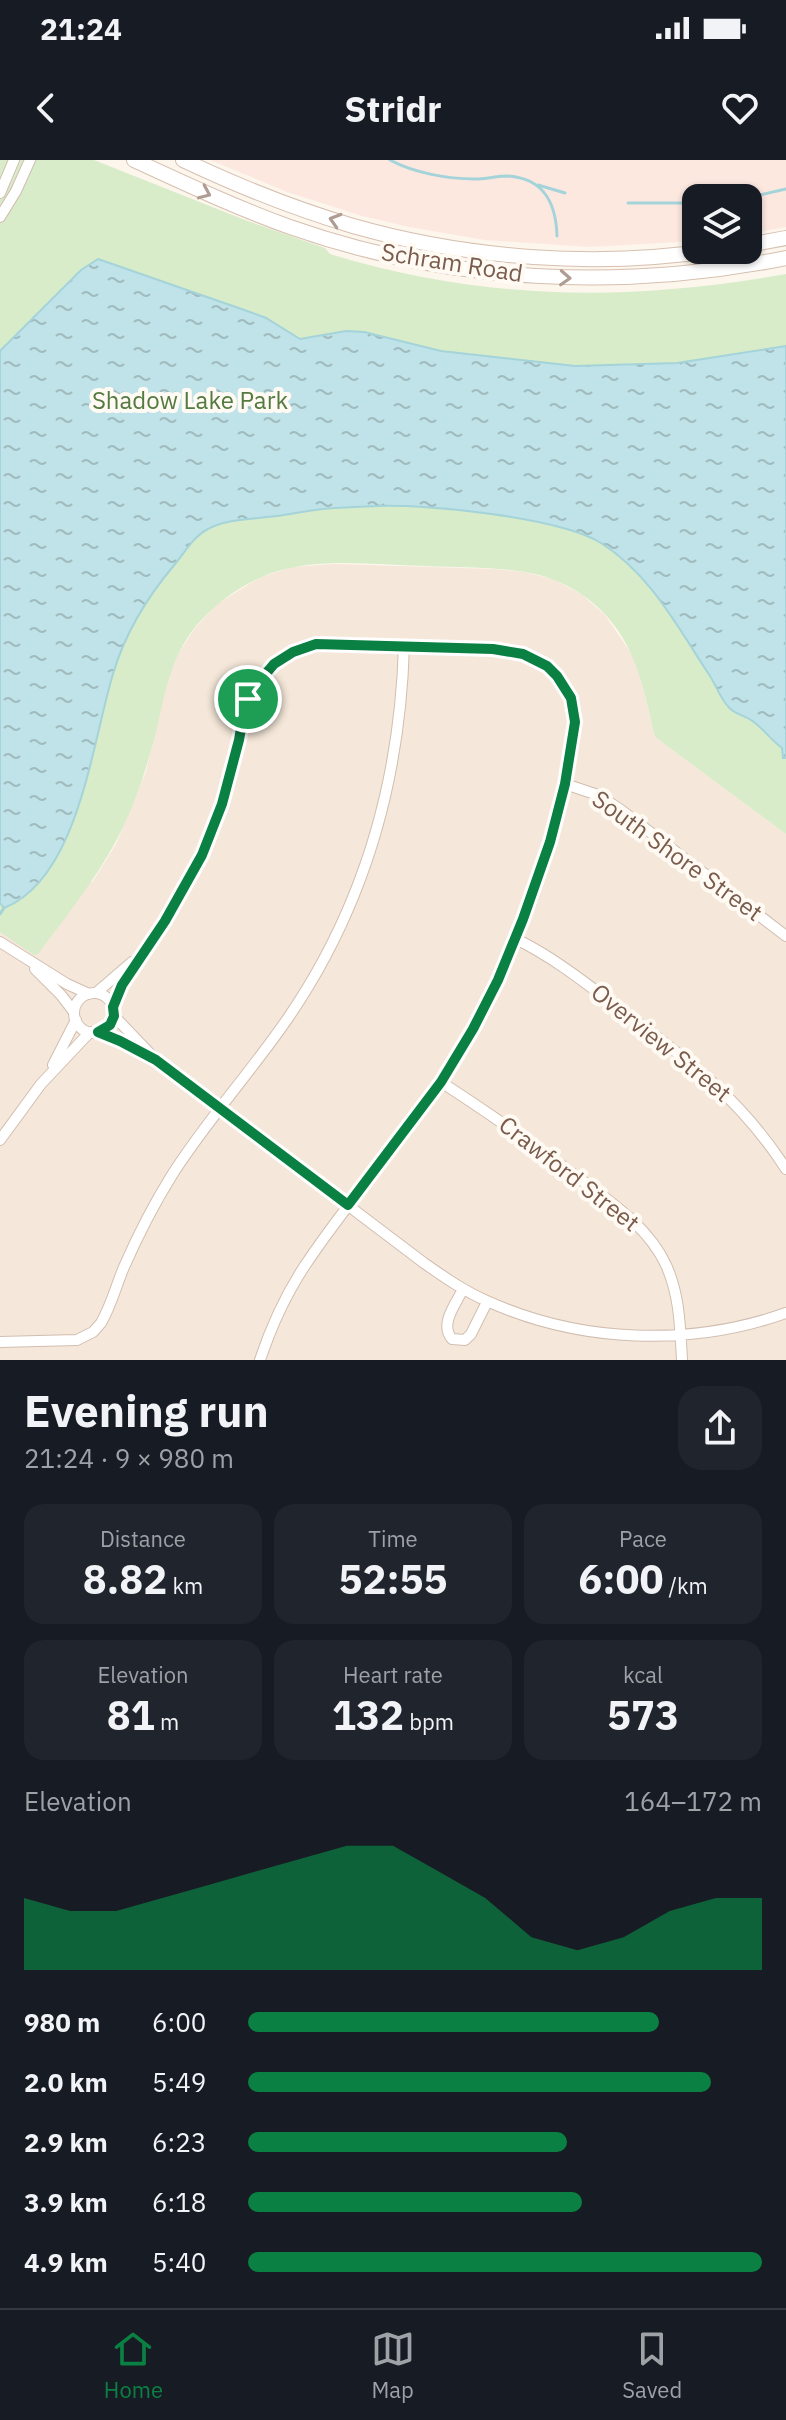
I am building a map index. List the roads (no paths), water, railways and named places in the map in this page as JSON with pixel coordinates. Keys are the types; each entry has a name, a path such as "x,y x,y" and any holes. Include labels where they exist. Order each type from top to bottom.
{"main road":[{"name":"Schram Road","path":"134,160 238,207 307,233 388,255 467,269 543,277 618,278 712,270 786,258"},
{"name":"Schram Road","path":"183,160 258,193 325,217 426,242 500,253 572,258 682,253"},
{"path":"762,242 786,238"}],"street":[{"path":"0,193 14,160"},
{"path":"0,217 30,160"},
{"path":"0,1140 41,1084 94,1032 107,1028 122,985 171,911 202,855 229,781 248,699 265,672 284,656 316,644 509,651 534,658 547,666 565,687 574,711 574,733 565,784 545,860 516,939 485,1006 441,1082 318,1246 293,1285 260,1360"},
{"path":"0,1342 67,1341 93,1332 106,1314 127,1260 162,1191 302,997 338,932 359,885 376,835 401,713 404,646"},
{"name":"South Shore Street","path":"565,784 598,795 621,810 786,936"},
{"name":"Overview Street","path":"516,939 556,961 707,1076 753,1122 786,1169"},
{"path":"0,942 67,984 105,996 156,1060"},
{"path":"41,1084 75,1016 77,1002 93,994 140,956"},
{"path":"22,957 61,995 81,1028 120,1041 156,1060 424,1263 487,1302 535,1319 618,1335 681,1335 747,1325 786,1313"},
{"name":"Crawford Street","path":"441,1082 513,1129 635,1222 654,1246 671,1277 679,1304 682,1360"},
{"path":"463,1289 448,1320 448,1334 452,1339 465,1340 471,1334 487,1302"}],"water":[{"name":"Shadow Lake Park","path":"98,259 266,318 300,339 346,331 364,332 441,351 575,366 677,363 786,346 786,758 783,758 782,748 759,726 734,712 721,697 648,585 601,543 581,534 525,519 398,506 330,508 229,522 208,529 194,540 138,616 113,674 89,770 66,839 50,868 29,892 4,908 0,903 0,351 81,270"}],"waterway":[{"path":"390,160 420,172 443,176 475,179 507,176 530,182 546,194 554,213 557,236"},
{"path":"538,185 565,193"},
{"path":"762,195 786,189"},
{"path":"628,203 682,203"},
{"path":"0,914 4,908"}]}
